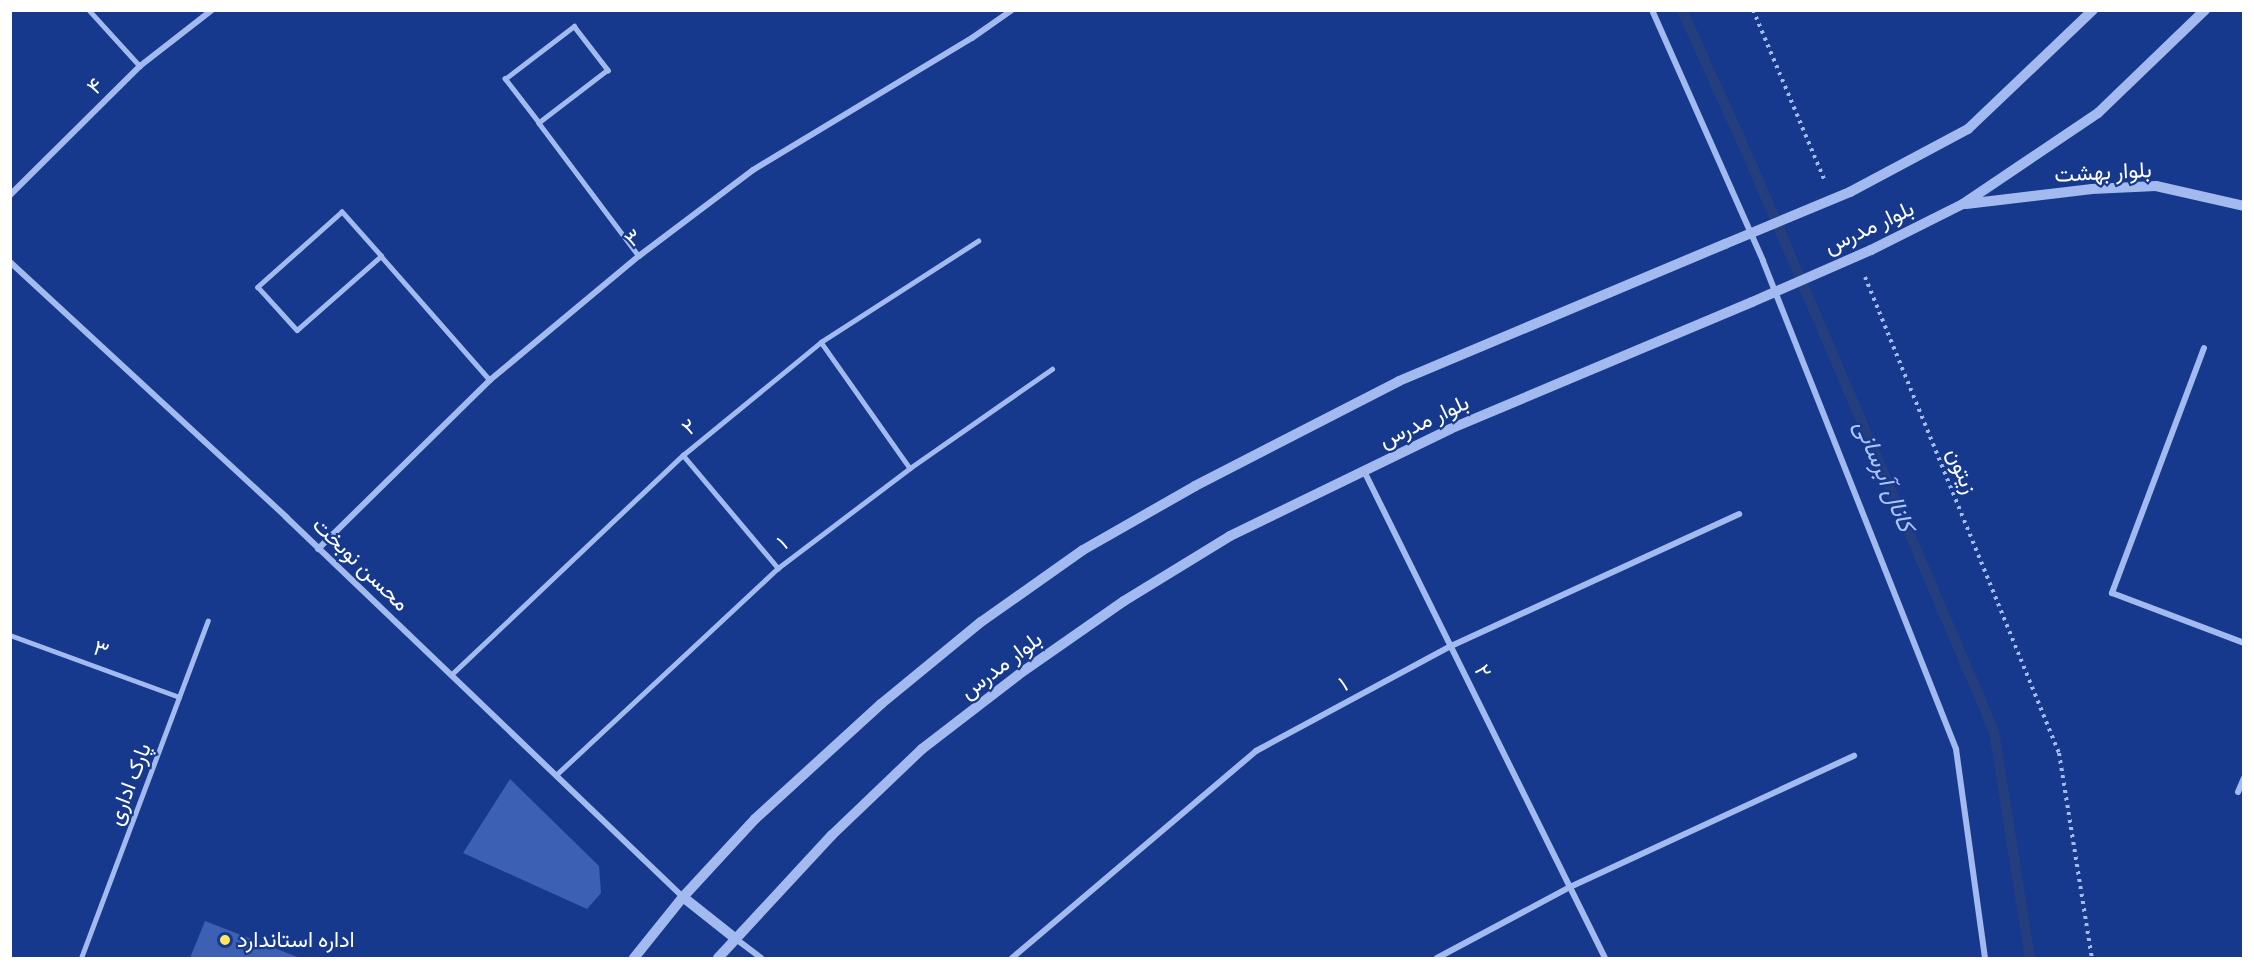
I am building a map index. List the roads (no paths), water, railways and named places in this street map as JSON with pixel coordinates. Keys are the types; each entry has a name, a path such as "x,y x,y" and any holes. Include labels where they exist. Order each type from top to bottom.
{"street":[{"name":"۴","path":"10,195 140,66 212,10"},
{"name":"۳","path":"318,549 490,380 639,256 753,170 972,38 1012,10"},
{"path":"1652,10 1763,261 1956,749 1985,958"},
{"name":"بلوار مدرس","path":"633,958 683,897 755,819 881,704 981,622 1083,550 1195,486 1399,381 1850,192 1968,129 2093,10"},
{"name":"بلوار مدرس","path":"718,958 832,835 922,749 1018,675 1124,601 1230,536 1450,429 1871,250 1963,204 2098,112 2205,10"},
{"name":"بلوار بهشت","path":"1963,204 2092,189 2156,186 2244,206"},
{"name":"محسن نوبخت","path":"10,262 318,549 683,897"},
{"path":"2204,348 2112,593 2244,643"},
{"name":"۲","path":"1364,471 1605,958"},
{"name":"۱","path":"1012,958 1256,751 1451,646 1739,514"},
{"path":"1437,958 1570,887 1854,756"},
{"path":"2238,792 2244,778"},
{"path":"683,897 761,958"}],"lane":[{"path":"89,10 140,66"},
{"path":"538,123 608,70 574,26 505,79 538,123 639,256"},
{"path":"381,256 297,330 258,286 342,212 381,256 490,380"},
{"name":"۲","path":"451,675 683,455 821,342 978,241"},
{"path":"821,342 910,468"},
{"name":"۱","path":"556,775 778,568 910,468 1052,369"},
{"path":"683,455 778,568"},
{"name":"پارک اداری","path":"81,958 208,621"},
{"name":"۳","path":"10,634 179,697"}],"waterway":[{"name":"کانال آبرسانی","path":"1682,10 1751,163 1994,731 2030,958"}],"place":[{"name":"اداره استاندارد","path":"225,940"}]}
